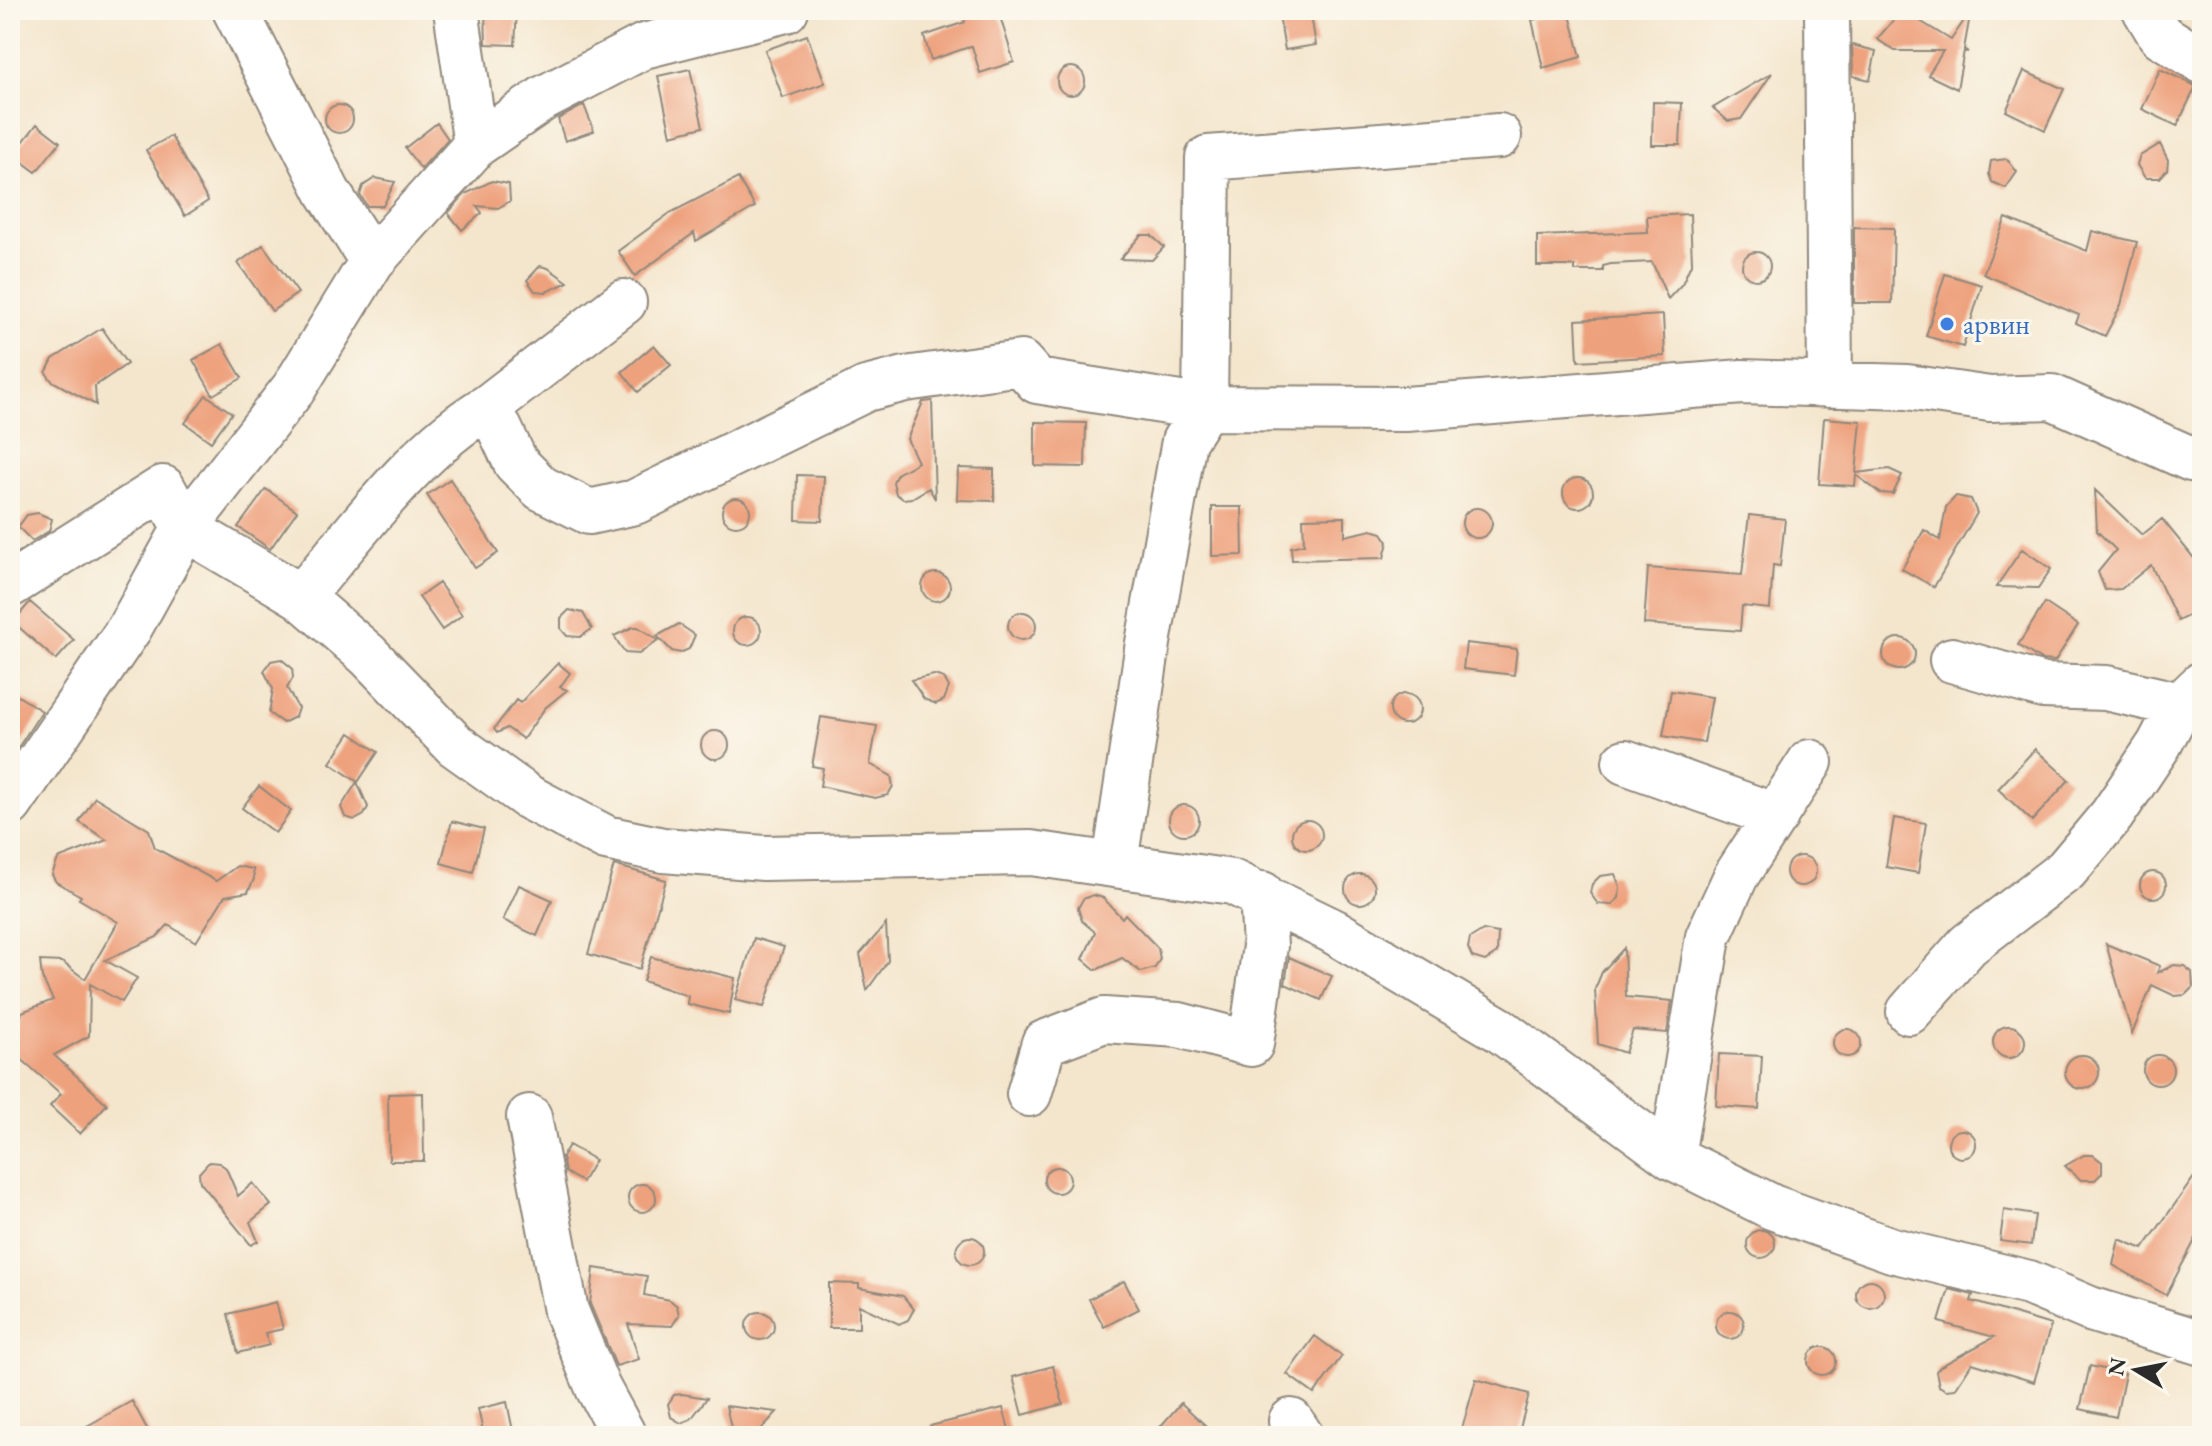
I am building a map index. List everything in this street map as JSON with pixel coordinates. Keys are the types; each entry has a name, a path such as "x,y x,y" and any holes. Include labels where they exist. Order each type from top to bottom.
{"street":[{"path":"235,10 328,192 372,261"},
{"path":"456,10 476,145"},
{"path":"10,804 129,629 185,528 294,388 372,261 476,145 544,98 644,46 728,18 786,10"},
{"path":"1827,10 1830,385"},
{"path":"2145,10 2160,35 2202,61"},
{"path":"1115,863 1148,643 1184,441 1205,408 1208,158 1499,136"},
{"path":"301,597 397,485 467,419 489,406 624,302"},
{"path":"489,406 516,463 541,488 589,512 635,502 866,389 905,379 1021,363 1037,381 1205,408 1406,409 1742,382 1907,387 1990,399 2052,397 2191,459 2202,460"},
{"path":"12,578 163,488 185,528 301,597 368,655 455,745 528,797 606,838 663,850 764,858 1031,853 1232,882 1262,894 1500,1030 1672,1157 1772,1207 1892,1250 2029,1283 2090,1309 2202,1343"},
{"path":"1909,1012 1968,945 2066,870 2112,815 2191,695 2043,686 1952,660"},
{"path":"1625,762 1776,816"},
{"path":"1672,1157 1708,937 1736,876 1810,762"},
{"path":"1029,1094 1044,1043 1104,1020 1179,1025 1251,1044 1265,946 1262,894"},
{"path":"529,1117 566,1311 598,1388 624,1436"}],"building":[{"path":"485,10 517,10 515,45 486,44"},
{"path":"961,10 998,10 1014,62 980,73 972,46 931,60 924,36 965,22"},
{"path":"1278,10 1310,10 1316,45 1285,50"},
{"path":"1902,10 1951,40 1971,10 1964,49 1968,52 1964,51 1957,89 1928,75 1943,51 1895,51 1877,39"},
{"path":"1569,11 1581,57 1543,68 1532,20"},
{"path":"807,35 825,83 783,98 765,50"},
{"path":"1852,45 1876,51 1870,80 1853,76"},
{"path":"1071,67 1081,71 1085,81 1081,91 1071,95 1061,91 1057,81 1061,71"},
{"path":"690,69 703,127 671,135 658,76"},
{"path":"2160,69 2196,86 2177,126 2142,109"},
{"path":"2024,71 2064,89 2045,130 2006,111"},
{"path":"1772,73 1741,119 1728,121 1713,108"},
{"path":"1653,102 1682,103 1680,145 1652,145"},
{"path":"339,105 349,109 353,119 349,129 339,133 329,129 325,119 329,109"},
{"path":"584,105 594,131 565,141 558,119"},
{"path":"437,123 448,139 421,169 405,148"},
{"path":"37,124 60,142 36,172 13,155"},
{"path":"171,136 208,201 185,216 146,150"},
{"path":"2160,144 2168,160 2167,170 2160,178 2145,178 2137,165 2140,156"},
{"path":"2007,159 2017,172 2006,188 1992,182 1989,174 1991,161"},
{"path":"375,178 395,182 383,206 367,206 360,195 363,186"},
{"path":"738,178 755,207 696,241 694,233 635,276 618,251 670,213"},
{"path":"492,181 509,184 510,201 498,208 477,206 482,213 462,230 448,213 465,194"},
{"path":"1690,214 1692,262 1682,284 1668,299 1652,262 1611,264 1603,266 1603,271 1575,271 1575,266 1537,266 1537,236 1648,232 1647,216"},
{"path":"2006,218 2087,251 2092,231 2137,242 2121,305 2105,336 2076,323 2079,315 1983,274"},
{"path":"1854,227 1894,228 1892,303 1854,303"},
{"path":"1141,235 1151,235 1164,247 1152,260 1120,259"},
{"path":"263,245 298,293 272,311 238,263"},
{"path":"1756,252 1766,256 1770,266 1766,276 1756,280 1746,276 1742,266 1746,256"},
{"path":"540,266 568,282 546,292 535,291 527,280"},
{"path":"1945,274 1982,285 1963,347 1926,336"},
{"path":"1663,315 1665,356 1578,361 1576,320"},
{"path":"102,328 127,364 95,386 96,405 52,381 46,373 53,359"},
{"path":"222,344 242,378 213,395 193,360"},
{"path":"654,345 671,365 638,392 622,372"},
{"path":"206,395 232,413 211,442 185,423"},
{"path":"932,401 935,499 929,488 912,498 903,499 896,494 893,482 897,474 918,462 907,439 923,402"},
{"path":"1824,418 1861,421 1856,473 1889,469 1902,475 1893,494 1880,493 1856,475 1855,486 1819,484"},
{"path":"1035,422 1086,423 1085,467 1035,466"},
{"path":"958,468 994,469 994,501 957,500"},
{"path":"797,475 824,476 822,521 796,520"},
{"path":"1578,478 1589,482 1593,493 1589,504 1578,508 1567,504 1563,493 1567,482"},
{"path":"450,479 498,553 475,568 427,495"},
{"path":"266,489 297,511 270,549 238,527"},
{"path":"2095,490 2142,535 2162,519 2202,568 2202,609 2178,621 2151,565 2121,589 2105,590 2098,572 2116,550 2097,531"},
{"path":"1956,496 1971,499 1977,513 1934,587 1902,569 1924,530 1940,540 1946,507"},
{"path":"736,498 746,502 750,512 746,522 736,526 726,522 722,512 726,502"},
{"path":"1212,507 1242,507 1243,555 1212,556"},
{"path":"1477,508 1488,512 1492,523 1488,534 1477,538 1466,534 1462,523 1466,512"},
{"path":"38,513 52,519 49,531 32,541 18,527 27,515"},
{"path":"1749,515 1785,519 1780,566 1773,565 1770,609 1742,606 1740,631 1644,624 1648,568 1742,575"},
{"path":"1345,517 1345,536 1372,530 1382,533 1388,542 1384,558 1292,560 1291,547 1304,544 1303,518"},
{"path":"2022,549 2051,569 2038,588 1996,587"},
{"path":"936,573 946,577 950,587 946,597 936,601 926,597 922,587 926,577"},
{"path":"439,583 462,615 442,630 419,597"},
{"path":"30,602 74,640 56,660 13,622"},
{"path":"2045,603 2078,625 2055,661 2041,660 2018,645"},
{"path":"569,610 583,613 592,629 580,637 567,636 561,629 561,618"},
{"path":"1022,612 1032,616 1036,626 1032,636 1022,640 1012,636 1008,626 1012,616"},
{"path":"747,617 757,621 761,631 757,641 747,645 737,641 733,631 737,621"},
{"path":"679,624 695,635 689,649 680,653 672,651 657,636"},
{"path":"633,627 658,640 639,654 625,653 614,636"},
{"path":"1899,638 1910,643 1915,654 1910,665 1899,670 1888,665 1883,654 1888,643"},
{"path":"1466,643 1517,649 1514,675 1463,669"},
{"path":"281,659 292,668 293,678 287,688 298,708 295,717 283,723 269,713 273,689 264,671 271,661"},
{"path":"558,663 570,673 560,687 567,690 545,708 523,739 507,728 497,733 494,729 516,700 520,703"},
{"path":"934,675 944,678 949,687 944,700 936,704 924,699 911,680"},
{"path":"10,691 42,711 10,760"},
{"path":"1671,691 1712,697 1704,743 1663,736"},
{"path":"1405,694 1416,698 1420,709 1416,720 1405,724 1394,720 1390,709 1394,698"},
{"path":"821,717 877,726 870,764 891,776 893,786 888,795 875,798 820,786 823,768 812,766"},
{"path":"715,731 725,735 729,745 725,755 715,759 705,755 701,745 705,735"},
{"path":"350,733 378,752 358,782 330,763"},
{"path":"2035,749 2069,780 2032,821 1998,789"},
{"path":"357,782 368,807 364,815 355,820 345,817 341,807"},
{"path":"259,786 291,811 275,833 242,808"},
{"path":"95,797 149,830 155,848 216,881 237,866 253,869 254,879 248,892 225,896 196,942 168,925 157,937 105,960 137,978 122,1002 90,984 89,1036 54,1055 107,1104 80,1134 50,1106 61,1094 11,1050 22,1012 53,1000 42,978 40,961 62,962 85,979 118,922 79,899 81,896 56,882 52,875 58,859 107,840 79,822"},
{"path":"1184,805 1195,809 1199,820 1195,831 1184,835 1173,831 1169,820 1173,809"},
{"path":"1894,818 1926,823 1918,873 1886,867"},
{"path":"1307,820 1318,824 1322,835 1318,846 1307,850 1296,846 1292,835 1296,824"},
{"path":"452,821 484,829 473,872 441,863"},
{"path":"1801,856 1812,860 1816,871 1812,882 1801,886 1790,882 1786,871 1790,860"},
{"path":"614,865 666,880 640,969 588,954"},
{"path":"2153,872 2162,876 2166,885 2162,894 2153,898 2144,894 2140,885 2144,876"},
{"path":"1360,874 1371,878 1375,889 1371,900 1360,904 1349,900 1345,889 1349,878"},
{"path":"1615,874 1620,887 1619,898 1611,905 1598,904 1590,893 1592,884 1600,876"},
{"path":"519,885 552,900 537,936 503,920"},
{"path":"1093,895 1103,898 1122,918 1125,914 1158,948 1160,959 1155,968 1141,972 1122,958 1096,970 1083,959 1095,932 1082,921 1078,908 1083,899"},
{"path":"886,924 888,961 867,990 860,954"},
{"path":"1483,930 1498,933 1497,953 1485,961 1472,957 1468,948 1470,938"},
{"path":"754,938 784,947 764,1007 735,1000"},
{"path":"2106,944 2160,966 2157,973 2174,965 2184,966 2192,972 2193,987 2185,995 2175,996 2152,985 2132,1034"},
{"path":"1624,948 1626,997 1672,1001 1667,1033 1633,1030 1625,1053 1598,1044 1595,989 1602,972"},
{"path":"651,957 735,978 729,1014 687,1004 688,996 643,981"},
{"path":"1289,957 1332,976 1321,1000 1285,984"},
{"path":"2009,1026 2020,1031 2025,1042 2020,1053 2009,1058 1998,1053 1993,1042 1998,1031"},
{"path":"1847,1029 1857,1033 1861,1043 1857,1053 1847,1057 1837,1053 1833,1043 1837,1033"},
{"path":"1719,1054 1762,1056 1759,1109 1716,1106"},
{"path":"2082,1055 2094,1060 2099,1072 2094,1084 2082,1089 2070,1084 2065,1072 2070,1060"},
{"path":"2158,1055 2168,1060 2173,1070 2168,1080 2158,1085 2148,1080 2143,1070 2148,1060"},
{"path":"423,1093 424,1161 389,1161 388,1094"},
{"path":"1962,1130 1972,1134 1976,1144 1972,1154 1962,1158 1952,1154 1948,1144 1952,1134"},
{"path":"569,1145 595,1160 582,1182 565,1172 562,1157"},
{"path":"2084,1155 2093,1155 2102,1162 2102,1173 2095,1180 2081,1180 2065,1166"},
{"path":"209,1162 226,1168 238,1196 253,1183 271,1205 250,1222 258,1241 251,1245 200,1182 199,1173"},
{"path":"2202,1166 2202,1227 2166,1295 2113,1265 2119,1239 2143,1249"},
{"path":"1057,1167 1066,1171 1070,1180 1066,1189 1057,1193 1048,1189 1044,1180 1048,1171"},
{"path":"642,1184 652,1188 656,1198 652,1208 642,1212 632,1208 628,1198 632,1188"},
{"path":"2004,1210 2035,1215 2031,1245 2000,1241"},
{"path":"1761,1230 1771,1234 1775,1244 1771,1254 1761,1258 1751,1254 1747,1244 1751,1234"},
{"path":"970,1237 980,1241 984,1251 980,1261 970,1265 960,1261 956,1251 960,1241"},
{"path":"594,1268 647,1276 644,1295 670,1300 677,1306 679,1315 672,1326 628,1324 639,1359 616,1366 590,1304"},
{"path":"1870,1280 1880,1284 1884,1294 1880,1304 1870,1308 1860,1304 1856,1294 1860,1284"},
{"path":"1124,1281 1139,1309 1104,1327 1089,1299"},
{"path":"829,1283 859,1284 859,1288 903,1296 914,1309 908,1320 899,1324 859,1305 859,1328 829,1328"},
{"path":"1949,1289 1973,1295 1971,1301 2051,1325 2034,1382 1972,1363 1955,1389 1946,1390 1939,1386 1936,1371 1941,1366 1994,1337 1939,1322"},
{"path":"276,1302 283,1329 265,1333 269,1345 238,1353 228,1314"},
{"path":"1730,1311 1740,1315 1744,1325 1740,1335 1730,1339 1720,1335 1716,1325 1720,1315"},
{"path":"760,1312 770,1316 774,1326 770,1336 760,1340 750,1336 746,1326 750,1316"},
{"path":"1315,1336 1342,1356 1314,1394 1287,1374"},
{"path":"1822,1347 1832,1351 1836,1361 1832,1371 1822,1375 1812,1371 1808,1361 1812,1351"},
{"path":"1053,1366 1063,1404 1023,1415 1013,1377"},
{"path":"2090,1366 2125,1374 2116,1417 2080,1409"},
{"path":"1476,1379 1529,1394 1518,1436 1460,1436"},
{"path":"674,1395 707,1398 691,1419 681,1423 671,1417 668,1404"},
{"path":"132,1401 151,1436 69,1436"},
{"path":"507,1402 514,1436 484,1436 478,1409"},
{"path":"1181,1403 1217,1436 1152,1436"},
{"path":"726,1406 777,1412 755,1436 733,1436"},
{"path":"1003,1408 1011,1436 932,1436 930,1426"}],"place":[{"name":"арвин","path":"1947,324"}]}
